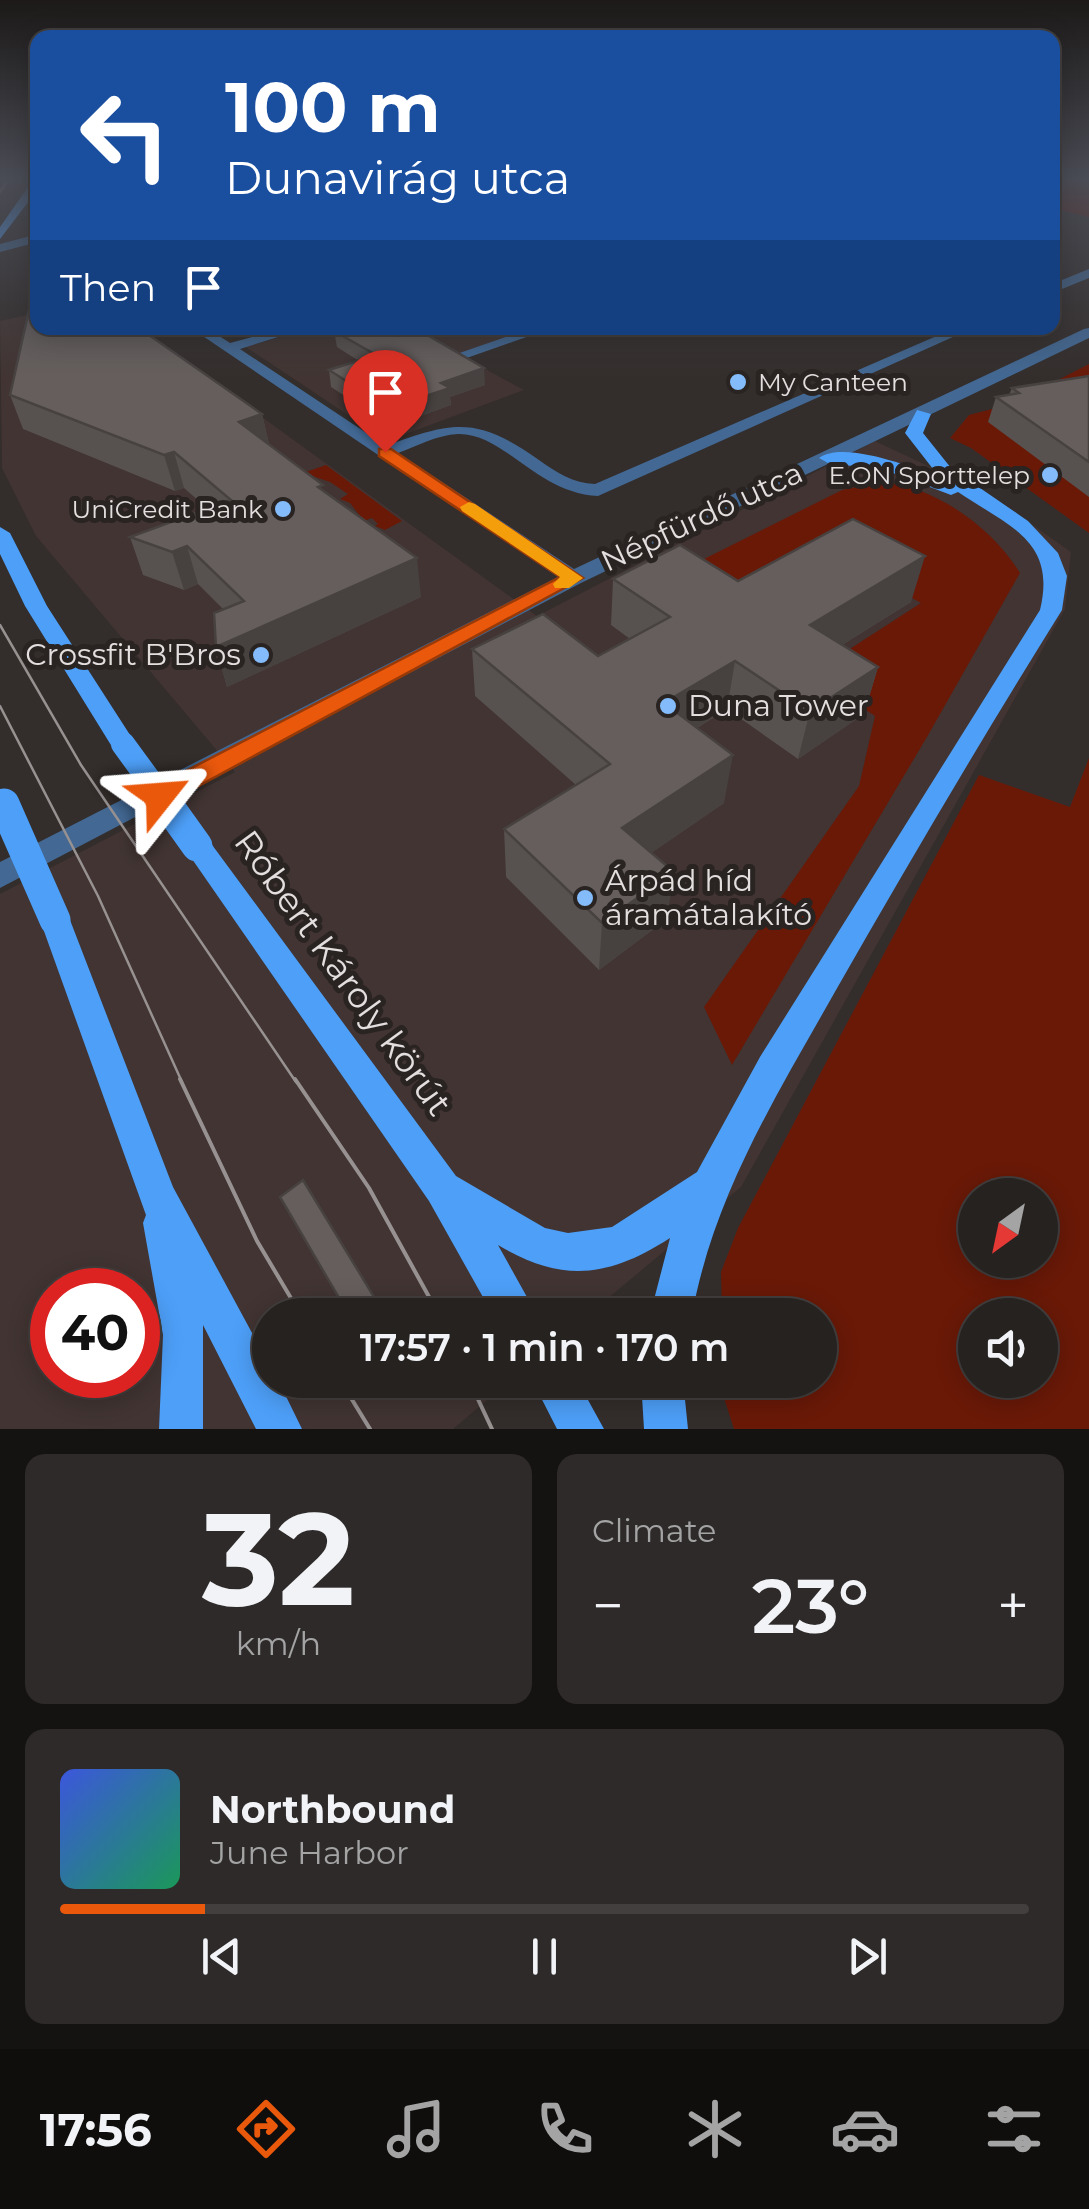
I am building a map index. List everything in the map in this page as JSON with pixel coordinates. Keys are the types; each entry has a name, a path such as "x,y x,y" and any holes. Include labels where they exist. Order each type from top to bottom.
{"main road":[{"path":"673,1298 710,1186 762,1088 948,771 1051,610 1058,584 1052,559 1028,532 979,500 923,451 914,432 923,414"},
{"path":"874,437 863,444 866,452 979,500"},
{"path":"828,458 852,457 888,464"},
{"name":"Róbert Károly körút","path":"0,533 36,606 123,744 442,1188 506,1298"},
{"path":"2,801 55,920 158,1198 280,1429"},
{"path":"442,1188 545,1248 594,1254 648,1232 710,1186"},
{"path":"158,1198 184,1335 181,1429"},
{"path":"564,1398 582,1429"},
{"path":"663,1398 666,1429"}],"street":[{"path":"1060,286 1089,273"},
{"name":"Népfürdő utca","path":"0,876 573,578 1089,332"},
{"path":"215,335 573,578"},
{"path":"229,348 275,335"},
{"path":"456,357 524,335"},
{"path":"385,452 446,430 469,429 572,487 588,491 950,335"}],"shaded area":[{"path":"30,315 30,335 149,335 537,616 875,441 992,496 1071,552 1065,609 741,1187 608,1298 252,1298 252,1398 490,1398 453,1429 0,1429 0,894 235,772 36,536 2,468 0,321"},
{"path":"288,335 531,335 465,358 524,390 387,441 246,347"},
{"name":"E.ON Sporttelep","path":"1089,364 1089,533 971,448 950,438 969,415 1081,386 1060,379"},
{"path":"326,465 402,521 385,530 375,526 378,524 372,518 364,521 350,503 340,499 348,494 330,482 303,473"},
{"path":"880,482 921,491 960,512 994,540 1020,573 732,1065 704,1007 859,786 875,716 811,674 921,603 843,560 761,604 696,563 842,490"},
{"path":"1089,758 1089,1429 734,1429 725,1398 837,1398 837,1298 722,1298 721,1272 738,1228 979,775 1070,807"}],"building":[{"path":"30,305 30,335 149,335 262,414 239,422 323,485 318,487 417,558 216,647 214,613 244,601 187,546 172,552 130,537 231,500 174,452 164,455 10,395"},
{"path":"341,335 427,335 484,368 441,383 450,388 414,400 405,395 376,400 329,370 376,355"},
{"path":"1089,376 1089,462 996,397 1019,393 1012,388"},
{"path":"853,519 925,556 810,625 878,667 810,711 735,661 664,703 733,755 622,828 674,872 602,923 504,829 610,764 472,649 543,614 598,656 670,617 613,579 680,545 738,581"},
{"path":"303,1180 375,1298 339,1298 280,1197"}],"tram line":[{"path":"0,625 81,765 296,1082"},
{"path":"0,706 98,896 182,1082"},
{"path":"180,1079 257,1241 291,1298"},
{"path":"295,1079 369,1188 430,1298"},
{"path":"351,1398 370,1429"},
{"path":"477,1398 492,1429"}],"slow traffic":[{"path":"469,507 573,578 562,584"}],"place":[{"name":"My Canteen","path":"738,382"},
{"name":"E.ON Sporttelep","path":"1050,475"},
{"name":"UniCredit Bank","path":"283,509"},
{"name":"Crossfit B'Bros","path":"261,655"},
{"name":"Duna Tower","path":"668,706"},
{"name":"Árpád híd áramátalakító","path":"585,898"}],"route":[{"path":"160,796 573,578 385,452"}]}
